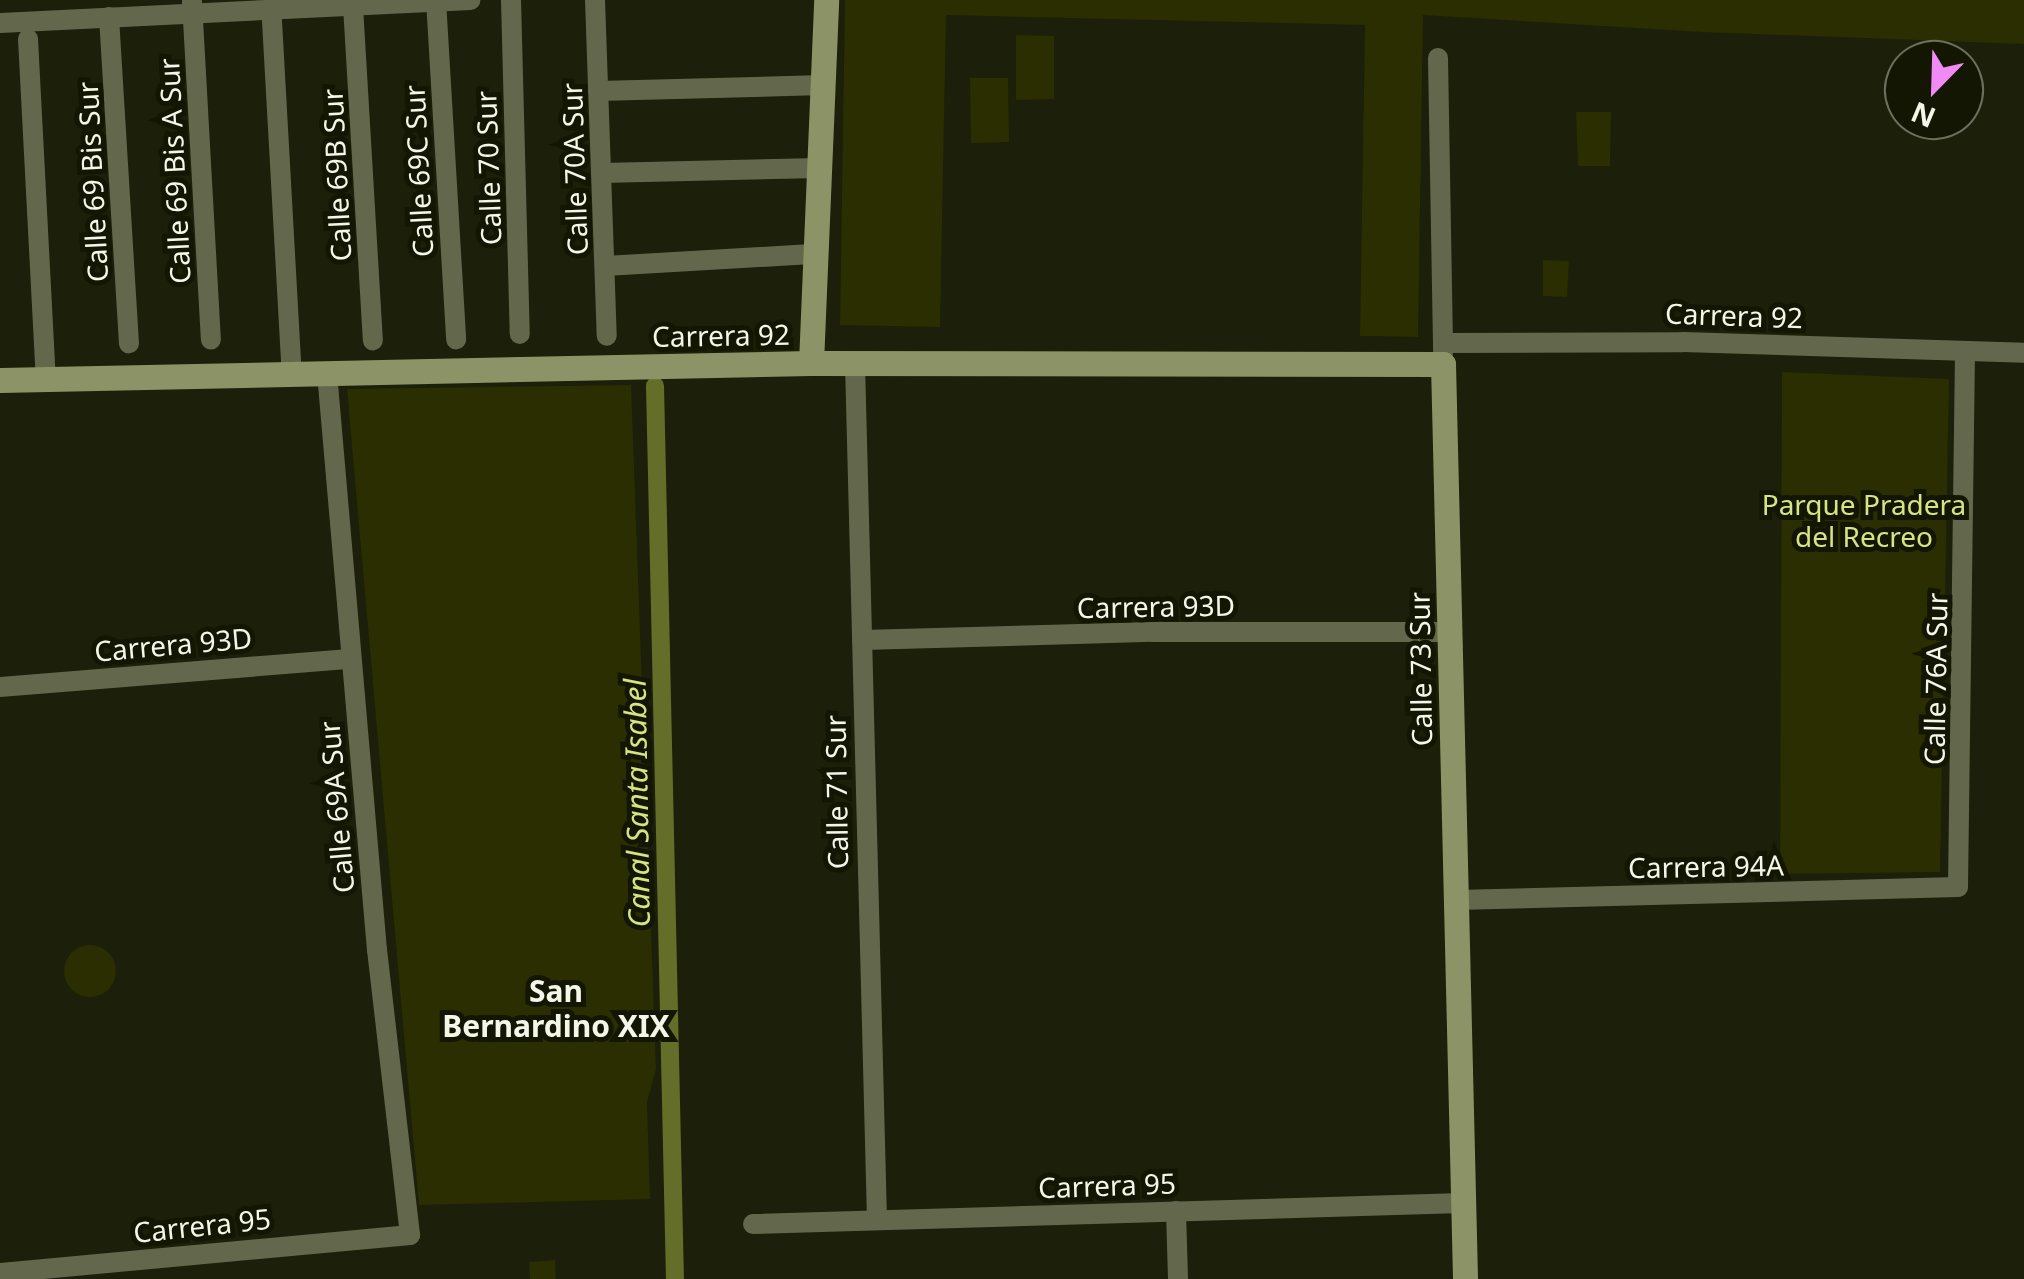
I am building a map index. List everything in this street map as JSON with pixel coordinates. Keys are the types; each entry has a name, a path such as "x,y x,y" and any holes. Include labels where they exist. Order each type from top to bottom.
{"street":[{"path":"0,22 109,17 192,7 353,6 470,0"},
{"name":"Calle 70 Sur","path":"512,0 520,334"},
{"name":"Calle 70A Sur","path":"595,0 608,336"},
{"path":"811,363 826,0"},
{"name":"Calle 69C Sur","path":"436,1 456,339"},
{"name":"Calle 69B Sur","path":"353,6 373,340"},
{"name":"Calle 69 Bis A Sur","path":"192,7 211,339"},
{"name":"Calle 69 Bis Sur","path":"109,17 129,342"},
{"path":"272,21 292,374"},
{"path":"28,39 46,379"},
{"name":"Calle 73 Sur","path":"1438,58 1465,1279"},
{"path":"598,91 823,85"},
{"path":"601,173 820,168"},
{"path":"605,266 816,254"},
{"name":"Carrera 92","path":"0,380 1443,353 1683,342 2024,353"},
{"name":"Calle 76A Sur","path":"1958,887 1965,352"},
{"name":"Calle 71 Sur","path":"855,363 876,1220"},
{"name":"Calle 69A Sur","path":"327,373 377,950 410,1235"},
{"name":"Carrera 93D","path":"862,640 1153,632 1450,632"},
{"name":"Carrera 93D","path":"0,686 350,659"},
{"name":"Carrera 94A","path":"1456,900 1958,887"},
{"name":"Carrera 95","path":"753,1224 1463,1202"},
{"path":"1176,1211 1178,1279"},
{"name":"Carrera 95","path":"0,1273 119,1270 410,1235"}],"green space":[{"path":"845,0 2024,0 2024,44 1702,32 1423,15 1418,337 1360,336 1365,25 946,15 940,327 840,325"},
{"path":"1016,35 1054,36 1054,99 1016,100"},
{"path":"970,78 1008,78 1009,142 971,143"},
{"path":"1576,112 1611,112 1610,166 1578,166"},
{"path":"1543,260 1569,261 1567,297 1543,296"},
{"name":"Parque Pradera del Recreo","path":"1782,372 1949,379 1940,872 1780,874"},
{"path":"631,385 656,1069 647,1102 650,1199 419,1205 347,389"},
{"path":"90,945 108,953 116,971 108,989 90,997 72,989 64,971 72,953"},
{"path":"555,1260 556,1279 530,1279 529,1262"}],"waterway":[{"name":"Canal Santa Isabel","path":"655,386 675,1279"}],"district":[{"name":"San Bernardino XIX","path":"556,1008"}]}
